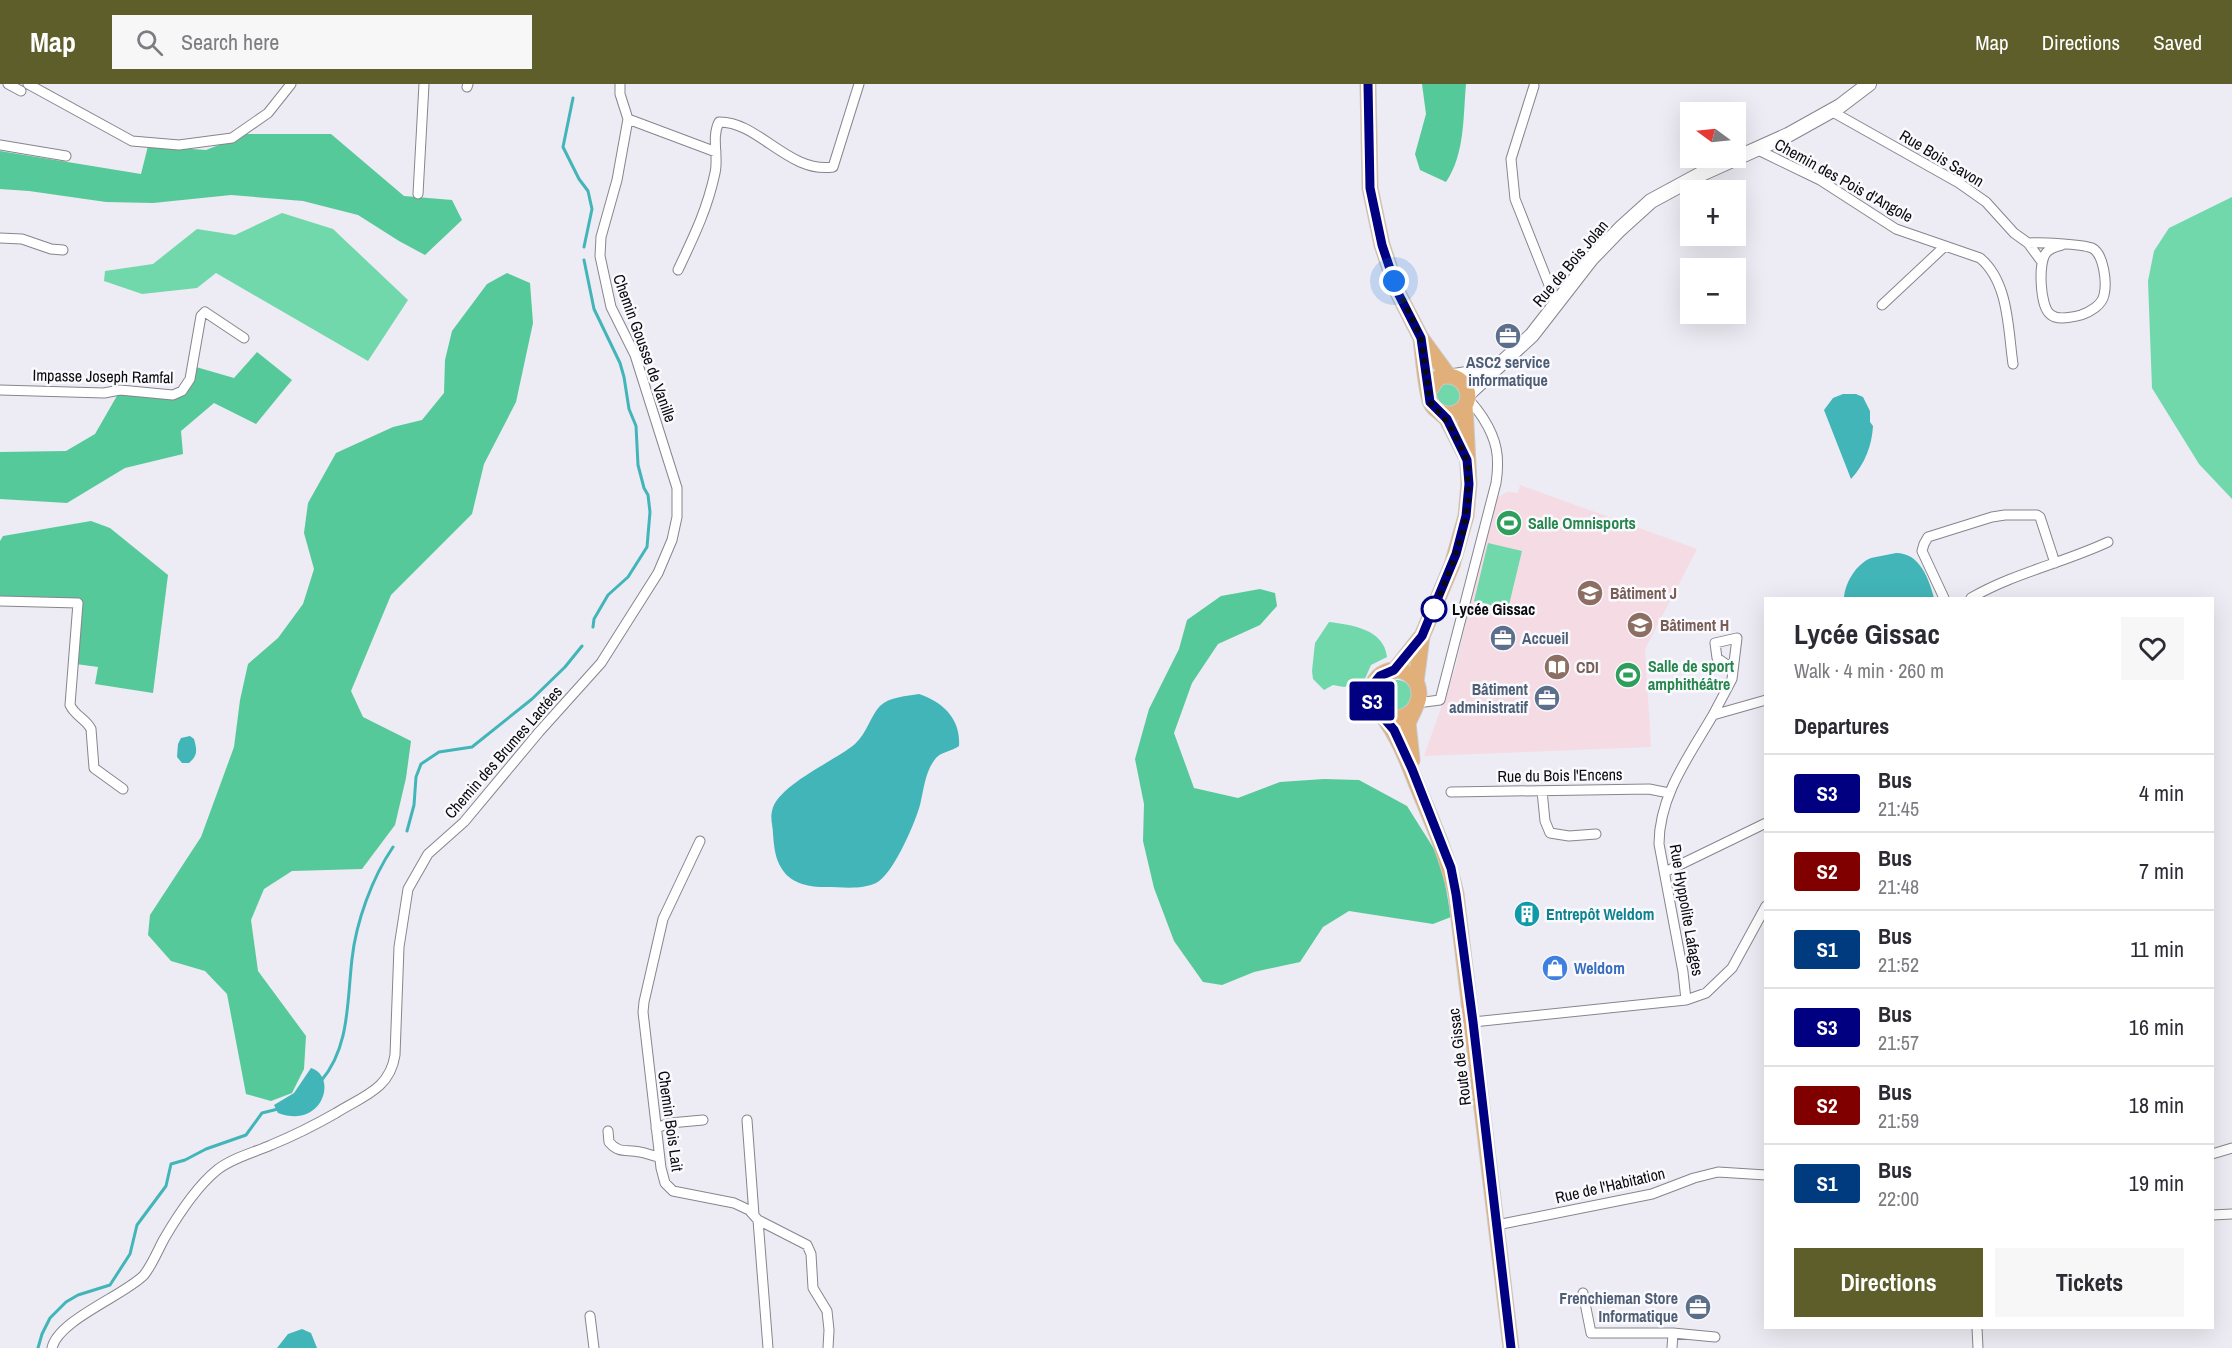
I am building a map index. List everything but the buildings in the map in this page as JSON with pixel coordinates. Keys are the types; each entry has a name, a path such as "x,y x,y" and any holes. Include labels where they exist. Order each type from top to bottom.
{"main road":[{"path":"1368,84 1369,166 1376,217 1389,268 1398,293 1421,338 1451,376 1463,384 1467,400 1468,501 1463,532 1448,577 1422,636 1394,670 1380,676 1372,688 1373,703 1382,715 1404,717 1416,705 1419,690 1416,682 1407,674 1394,670"},
{"path":"1421,338 1430,402 1447,419 1467,460"},
{"path":"1429,391 1434,381 1451,376"},
{"path":"1438,411 1455,413 1467,400"},
{"path":"1416,682 1422,636"},
{"name":"Route de Gissac","path":"1412,769 1408,723 1416,705"},
{"name":"Route de Gissac","path":"1382,715 1394,730 1412,769 1451,868 1473,1022 1511,1348"}],"street":[{"path":"8,84 25,88 132,141 179,146 232,138 268,113 291,84"},
{"path":"418,194 424,84"},
{"name":"Chemin Gousse de Vanille","path":"620,84 620,94 628,118 617,180 601,237 600,256 611,307 635,355 677,488 677,517"},
{"path":"678,270 702,220 716,170 715,131 719,122 729,122 804,164 821,169 833,167 859,84"},
{"name":"Rue de Bois Jolan","path":"1467,400 1493,370 1527,341 1591,259 1651,201 1699,175 1788,135 1831,111 1868,84"},
{"path":"1534,86 1511,159 1515,200 1557,305"},
{"name":"Rue Bois Savon","path":"1831,111 1959,183 1986,202 2014,233 2028,243 2042,262"},
{"path":"628,118 716,152"},
{"path":"0,145 66,156"},
{"name":"Chemin des Pois d'Angole","path":"1756,149 1820,180 1896,229 1980,258 1990,267 1999,284 2006,310 2013,364"},
{"path":"0,238 22,239 51,249 63,250"},
{"path":"2028,243 2078,245 2092,248 2100,256 2104,295 2095,308 2075,317 2057,318 2052,316 2045,306 2041,270 2042,262 2048,251 2062,245"},
{"path":"1882,305 1945,246"},
{"name":"Impasse Joseph Ramfal","path":"0,390 104,393 120,390 173,395 182,391 190,379 201,315 205,312 211,314 244,338"},
{"path":"1451,376 1493,370"},
{"path":"1416,705 1440,700 1498,471 1498,451 1494,438 1477,410 1467,400"},
{"path":"1944,597 1922,551 1928,537 1992,517 2037,515 2040,517 2055,563"},
{"name":"Chemin des Brumes Lactées","path":"52,1348 67,1328 92,1308 130,1286 144,1274 180,1215 199,1188 217,1170 232,1161 320,1123 388,1079 393,1070 395,1055 399,947 408,889 428,854 464,822 539,732 601,663 658,573 672,540 677,517"},
{"path":"1973,597 1992,586 2108,542"},
{"path":"0,601 78,603 70,705 78,718 90,725 94,768 123,789"},
{"name":"Rue Hyppolite Lafages","path":"1473,1022 1686,1000 1659,844 1659,824 1669,794 1732,679 1733,669"},
{"path":"1713,715 1764,701"},
{"name":"Rue du Bois l'Encens","path":"1451,792 1649,789 1669,794"},
{"path":"1542,791 1545,821 1551,833 1569,836 1596,834"},
{"path":"1665,872 1764,824"},
{"name":"Chemin Bois Lait","path":"700,841 663,919 644,1002 644,1023 656,1128 665,1183 673,1191 734,1203 749,1210 756,1218 807,1245 811,1254 813,1288 827,1311 828,1348"},
{"path":"1686,1000 1706,993 1732,968 1764,910"},
{"path":"656,1128 703,1120"},
{"path":"747,1120 768,1348"},
{"path":"608,1131 609,1142 616,1149 660,1157"},
{"path":"2214,1153 2232,1148"},
{"name":"Rue de l'Habitation","path":"1497,1225 1652,1194 1694,1178 1718,1172 1764,1174"},
{"path":"2214,1215 2232,1214"},
{"path":"1583,1293 1591,1333 1673,1333 1715,1337"},
{"path":"590,1316 594,1348"},
{"path":"1977,1329 1978,1348"},
{"path":"1672,1348 1673,1333"}],"shaded area":[{"path":"1520,485 1697,549 1645,649 1651,747 1424,756 1455,669 1495,499 1507,492 1518,493"}],"green space":[{"path":"1422,84 1466,84 1460,147 1457,160 1446,182 1420,170 1415,154 1426,114"},
{"path":"247,134 331,134 404,196 452,200 462,220 425,255 358,215 303,201 231,195 153,203 106,202 0,189 0,151 141,174 148,146 206,150"},
{"path":"2232,197 2232,499 2199,464 2152,388 2148,281 2154,251 2169,228"},
{"path":"282,213 333,229 408,300 368,361 216,273 197,288 142,294 104,281 105,271 153,264 197,229 235,235"},
{"path":"507,273 530,283 533,323 516,402 484,464 472,514 391,595 351,691 363,717 411,741 406,778 395,825 362,869 292,871 264,889 251,920 258,971 306,1036 304,1069 292,1093 271,1101 246,1094 227,994 205,971 171,961 148,935 150,915 201,837 234,747 240,700 248,664 278,638 303,604 314,569 304,533 308,503 336,453 393,427 422,420 444,393 445,360 452,331 487,284"},
{"path":"257,352 292,380 256,424 214,403 181,431 183,454 125,468 67,503 0,499 0,452 66,451 95,434 118,394 176,398 192,386 196,367 234,378"},
{"path":"1458,381 1462,405 1439,408 1434,388 1438,384"},
{"path":"91,521 110,528 168,575 153,693 95,684 98,667 76,664 82,601 0,598 0,541 3,536"},
{"path":"1488,543 1522,551 1508,609 1474,601"},
{"path":"1260,589 1275,593 1277,606 1260,625 1218,644 1192,683 1174,733 1194,788 1238,798 1280,782 1324,779 1359,780 1407,806 1441,860 1451,917 1433,924 1349,911 1323,927 1300,962 1254,972 1222,985 1203,982 1174,941 1154,888 1143,841 1144,804 1135,759 1149,709 1179,649 1187,620 1221,596"},
{"path":"1329,622 1366,630 1380,640 1385,648 1387,657 1371,665 1364,681 1344,687 1333,685 1324,690 1313,679 1315,643"},
{"path":"1397,680 1408,685 1413,696 1408,707 1397,712 1386,707 1381,696 1386,685"}],"water":[{"path":"1843,394 1856,394 1863,397 1870,411 1870,422 1873,426 1867,454 1851,479 1824,410 1833,398"},
{"path":"1896,553 1911,557 1926,575 1934,597 1844,597 1849,580 1856,569 1871,558"},
{"path":"919,694 936,702 949,713 957,728 959,746 941,754 932,763 913,824 903,848 889,870 876,883 858,887 814,887 790,878 780,865 775,852 771,817 776,801 795,783 855,744 884,703 898,697"},
{"path":"190,736 194,739 195,755 189,763 182,763 177,757 178,744 181,738"},
{"path":"311,1068 319,1073 324,1081 322,1100 306,1114 293,1116 278,1113 274,1105 294,1093"},
{"path":"302,1329 311,1333 317,1348 277,1348 288,1334"}],"waterway":[{"path":"573,98 563,147 579,179 588,191 592,209 584,247"},
{"path":"584,260 594,309 620,363 624,377 629,409 636,426 638,465 648,495 650,512 647,547 628,577 608,595 594,619 593,627"},
{"path":"407,831 414,805 416,777 421,764 439,752 472,747 532,699 565,667 582,646"},
{"path":"321,1081 337,1054 346,1023 352,959 361,915 378,872 393,847"},
{"path":"38,1348 50,1318 66,1302 78,1295 110,1285 130,1254 137,1225 166,1186 171,1164 246,1135 262,1113 278,1109"}],"bus line":[{"name":"S3","path":"1368,84 1370,188 1382,245 1398,293 1421,338 1430,402 1447,419 1454,432 1467,460 1469,484 1463,532 1448,577 1422,636 1394,670 1380,676 1372,688 1371,696 1377,710 1394,730 1451,868 1473,1022 1511,1348"}],"place":[{"name":"ASC2 service informatique","path":"1508,336"},
{"name":"Salle Omnisports","path":"1509,523"},
{"name":"Bâtiment J","path":"1590,593"},
{"name":"Lycée Gissac","path":"1434,609"},
{"name":"Bâtiment H","path":"1640,625"},
{"name":"Accueil","path":"1503,638"},
{"name":"CDI","path":"1557,667"},
{"name":"Salle de sport amphithéâtre","path":"1628,675"},
{"name":"Bâtiment administratif","path":"1547,698"},
{"name":"Entrepôt Weldom","path":"1527,914"},
{"name":"Weldom","path":"1555,968"},
{"name":"Frenchieman Store Informatique","path":"1698,1307"}],"route":[{"path":"1394,281 1421,338 1430,402 1447,419 1468,466 1468,501 1463,532 1434,609"}]}
